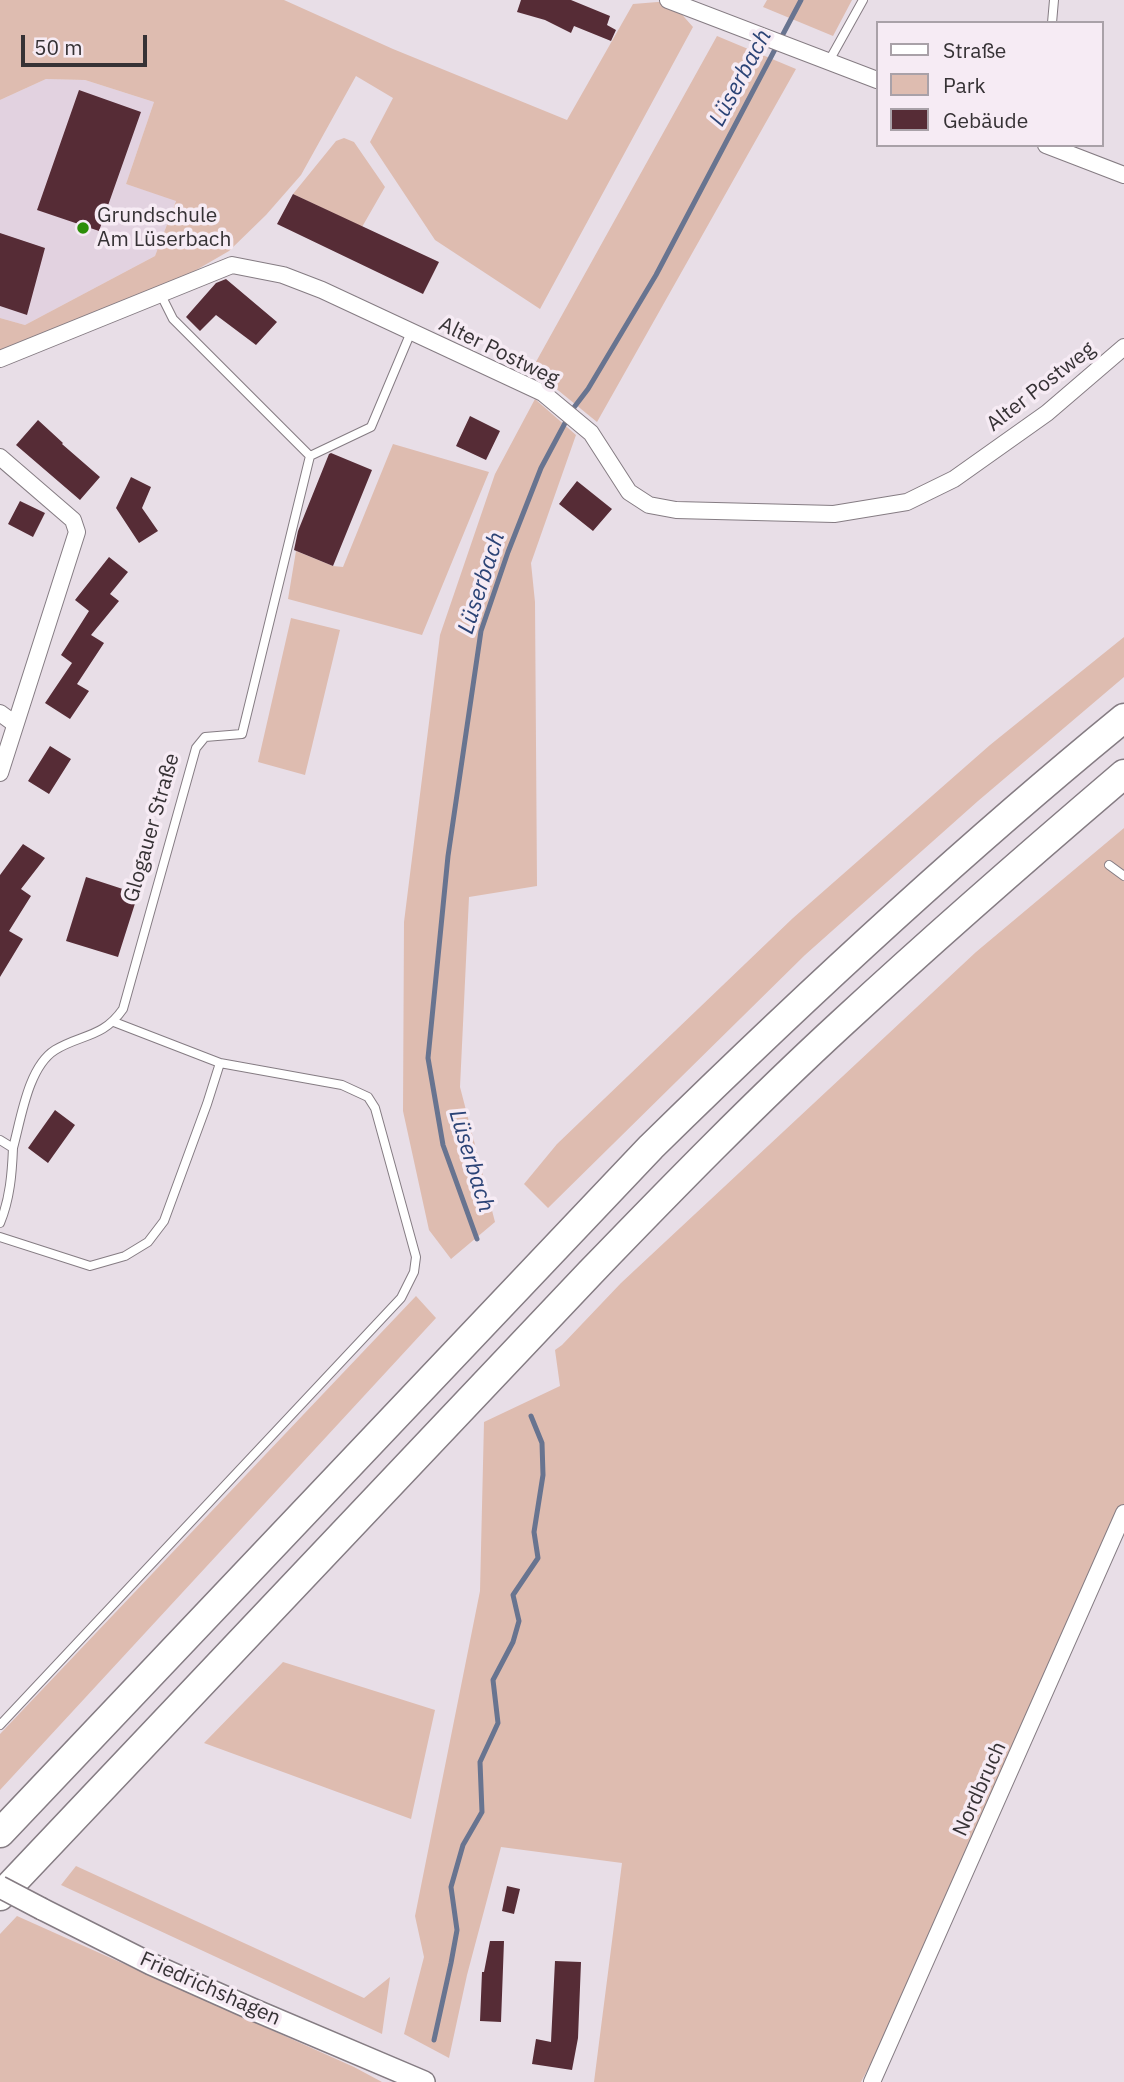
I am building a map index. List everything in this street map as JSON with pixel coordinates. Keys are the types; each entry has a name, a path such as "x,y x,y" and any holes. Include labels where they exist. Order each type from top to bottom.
{"highway":[{"path":"0,1833 651,1147 883,926 962,855 1124,718"},
{"path":"0,1896 686,1175 841,1024 987,891 1124,774"}],"main road":[{"name":"Friedrichshagen","path":"0,1887 151,1964 252,2010 424,2082"}],"street":[{"path":"668,0 876,80"},
{"path":"1061,148 1124,175"},
{"name":"Alter Postweg","path":"0,359 232,265 283,275 322,290 543,393 591,433 629,492 649,505 676,510 834,514 907,502 954,479 1047,412 1124,347"},
{"path":"0,457 73,520 78,532 0,773"},
{"path":"0,713 15,724"},
{"name":"Nordbruch","path":"872,2082 1124,1513"}],"lane":[{"path":"829,61 863,0"},
{"path":"1052,21 1054,0"},
{"path":"161,295 173,319 310,456 371,427 411,332"},
{"name":"Glogauer Straße","path":"114,1021 123,1009 196,748 205,737 242,734 310,456"},
{"path":"1109,865 1124,876"},
{"path":"0,1223 12,1174 13,1148 34,1074 53,1051 100,1031 114,1021 220,1063 342,1085 368,1097 375,1108 416,1257 414,1272 401,1298 0,1725"},
{"path":"0,1237 90,1266 125,1256 148,1242 164,1221 220,1063"},
{"path":"0,1140 13,1148"}],"shaded area":[{"name":"Grundschule Am Lüserbach","path":"46,79 85,80 154,102 126,184 176,200 155,256 25,325 0,318 0,100"}],"green space":[{"path":"0,0 284,0 393,49 567,120 633,4 670,1 693,27 540,309 435,240 370,142 393,98 356,76 301,175 266,215 229,251 167,287 0,352 0,318 25,325 155,256 176,201 126,184 154,102 85,80 46,79 0,100"},
{"path":"767,0 852,0 833,36 763,7"},
{"path":"717,36 796,69 597,422 532,369"},
{"path":"344,138 354,142 385,187 362,227 293,194 336,141"},
{"path":"535,399 576,435 531,563 535,602 537,886 469,897 460,1087 495,1222 451,1259 429,1230 403,1111 404,922 440,635 495,474"},
{"path":"393,444 489,472 422,635 288,599 296,551 333,566 343,567"},
{"path":"291,618 340,630 305,775 258,762"},
{"path":"1124,637 1124,677 978,801 805,955 548,1208 524,1184 557,1144 793,918 990,745"},
{"path":"1124,828 1124,1510 879,2048 861,2082 594,2082 622,1863 501,1847 467,1975 449,2058 404,2034 424,1957 415,1916 480,1591 484,1422 560,1386 555,1350 621,1283 976,952"},
{"path":"416,1296 436,1318 0,1790 0,1734"},
{"path":"283,1662 435,1710 411,1819 204,1743"},
{"path":"76,1866 364,1998 390,1977 382,2034 61,1885"},
{"path":"17,1916 382,2082 0,2082 0,1934"}],"building":[{"path":"521,0 571,0 610,16 607,25 616,30 611,41 574,26 571,33 545,20 517,12"},
{"path":"79,90 141,112 99,231 37,210"},
{"path":"293,194 439,262 423,294 277,224"},
{"path":"0,233 45,248 27,315 0,306"},
{"path":"226,279 277,322 256,345 216,315 200,331 186,317 216,283"},
{"path":"470,416 500,431 486,460 456,446"},
{"path":"38,420 100,477 80,500 16,445"},
{"path":"331,453 372,470 333,566 294,550 298,531"},
{"path":"131,477 151,487 142,508 158,531 139,543 116,508"},
{"path":"577,481 612,509 593,531 559,504"},
{"path":"20,501 45,513 33,537 8,524"},
{"path":"109,557 128,572 110,594 119,601 91,635 104,643 77,684 89,691 70,719 45,703 72,663 61,655 89,611 75,600"},
{"path":"50,746 71,759 49,794 28,781"},
{"path":"23,844 45,858 21,889 31,896 9,931 23,939 0,977 0,875"},
{"path":"86,877 138,894 118,957 66,941"},
{"path":"55,1110 75,1125 48,1163 28,1148"},
{"path":"507,1886 520,1889 514,1914 502,1911"},
{"path":"490,1941 504,1941 501,2022 480,2021 482,1972"},
{"path":"555,1961 581,1962 578,2038 572,2070 532,2064 536,2039 551,2042"}],"waterway":[{"name":"Lüserbach","path":"477,1239 443,1145 428,1058 448,856 481,631 541,468 572,410 588,389 656,275 801,0"},
{"name":"Lüserbach","path":"434,2040 457,1930 451,1887 463,1845 482,1812 480,1762 498,1723 493,1680 513,1642 519,1621 513,1595 538,1558 534,1532 543,1475 542,1443 531,1416"}],"place":[{"name":"Grundschule Am Lüserbach","path":"83,228"}]}
